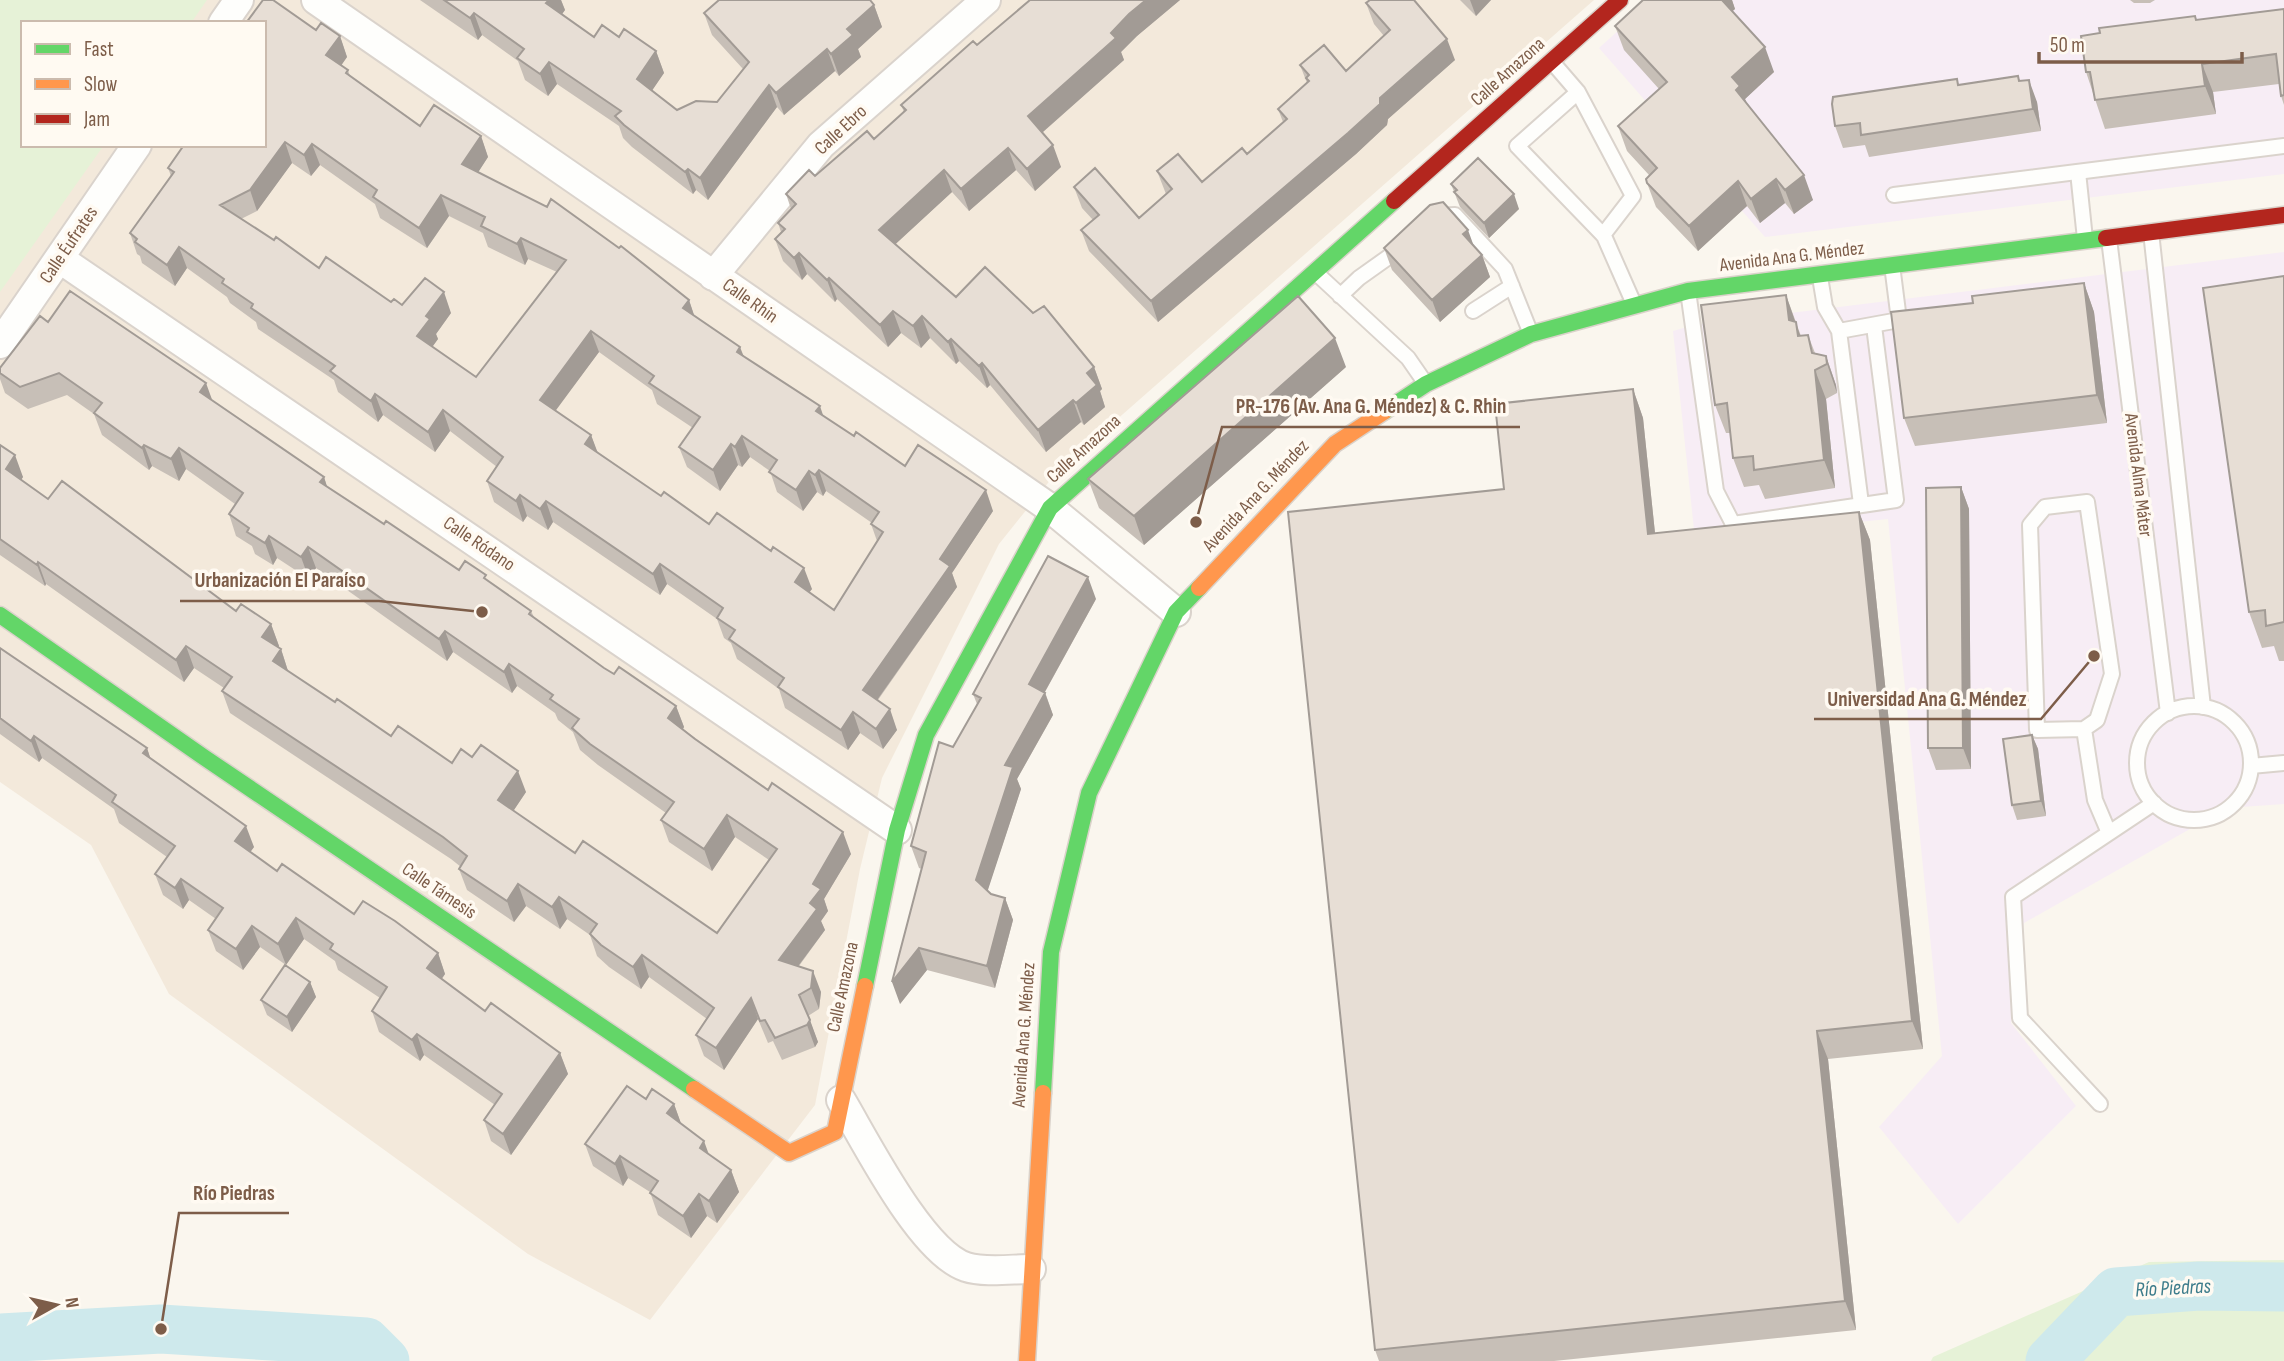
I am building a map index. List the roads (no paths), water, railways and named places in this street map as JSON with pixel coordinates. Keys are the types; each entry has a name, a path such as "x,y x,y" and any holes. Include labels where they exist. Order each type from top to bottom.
{"street":[{"path":"224,21 239,0"},
{"name":"Calle Rhin","path":"316,0 1050,508 1176,612"},
{"name":"Calle Ebro","path":"713,276 821,145 986,0"},
{"name":"Calle Amazona","path":"841,1100 897,830 926,735 1050,508 1620,0"},
{"name":"Calle Éufrates","path":"0,344 136,147"},
{"name":"Avenida Ana G. Méndez","path":"1027,1361 1051,952 1089,793 1176,612 1335,444 1426,384 1531,334 1688,291 2284,215"},
{"name":"Calle Ródano","path":"60,259 897,830"},
{"name":"Calle Támesis","path":"0,615 205,758 789,1153 835,1132 841,1100"},
{"path":"841,1100 899,1198 943,1254 967,1268 1031,1269"}],"lane":[{"path":"1551,62 1578,92 1633,195 1603,235"},
{"path":"1578,92 1517,146 1603,235 1635,305"},
{"path":"1894,195 2284,146"},
{"path":"2078,172 2085,240"},
{"path":"1425,226 1441,214 1455,215 1505,269 1531,334"},
{"name":"Avenida Alma Máter","path":"2151,232 2203,707"},
{"name":"Avenida Alma Máter","path":"2109,237 2168,713"},
{"path":"1340,296 1359,278 1398,251"},
{"path":"1839,331 1899,320 1892,265"},
{"path":"1314,271 1408,358 1426,384"},
{"path":"1820,276 1825,307 1839,331 1861,504"},
{"path":"1473,311 1512,286"},
{"path":"1688,291 1716,491 1733,524 1896,500 1874,326"},
{"path":"2087,502 2112,674 2097,720 2084,729 2037,730 2030,525 2045,508 2087,502"},
{"path":"2191,705 2203,707 2227,716 2241,730 2249,747 2251,766 2247,784 2237,800 2223,813 2205,819 2187,820 2169,815 2154,803 2142,788 2137,770 2138,752 2144,733 2168,713 2191,705"},
{"path":"2084,729 2095,800 2109,834"},
{"path":"2251,766 2284,763"},
{"path":"2099,1104 2020,1018 2013,897 2154,803"}],"waterway":[{"name":"Río Piedras","path":"2050,1361 2116,1292 2199,1286 2284,1287"},
{"name":"Río Piedras","path":"0,1338 161,1329 366,1342 385,1361"}],"place":[{"name":"PR-176 (Av. Ana G. Méndez) & C. Rhin","path":"1196,522"},
{"name":"Urbanización El Paraíso","path":"482,612"},
{"name":"Universidad Ana G. Méndez","path":"2094,656"},
{"name":"Río Piedras","path":"161,1329"}]}
